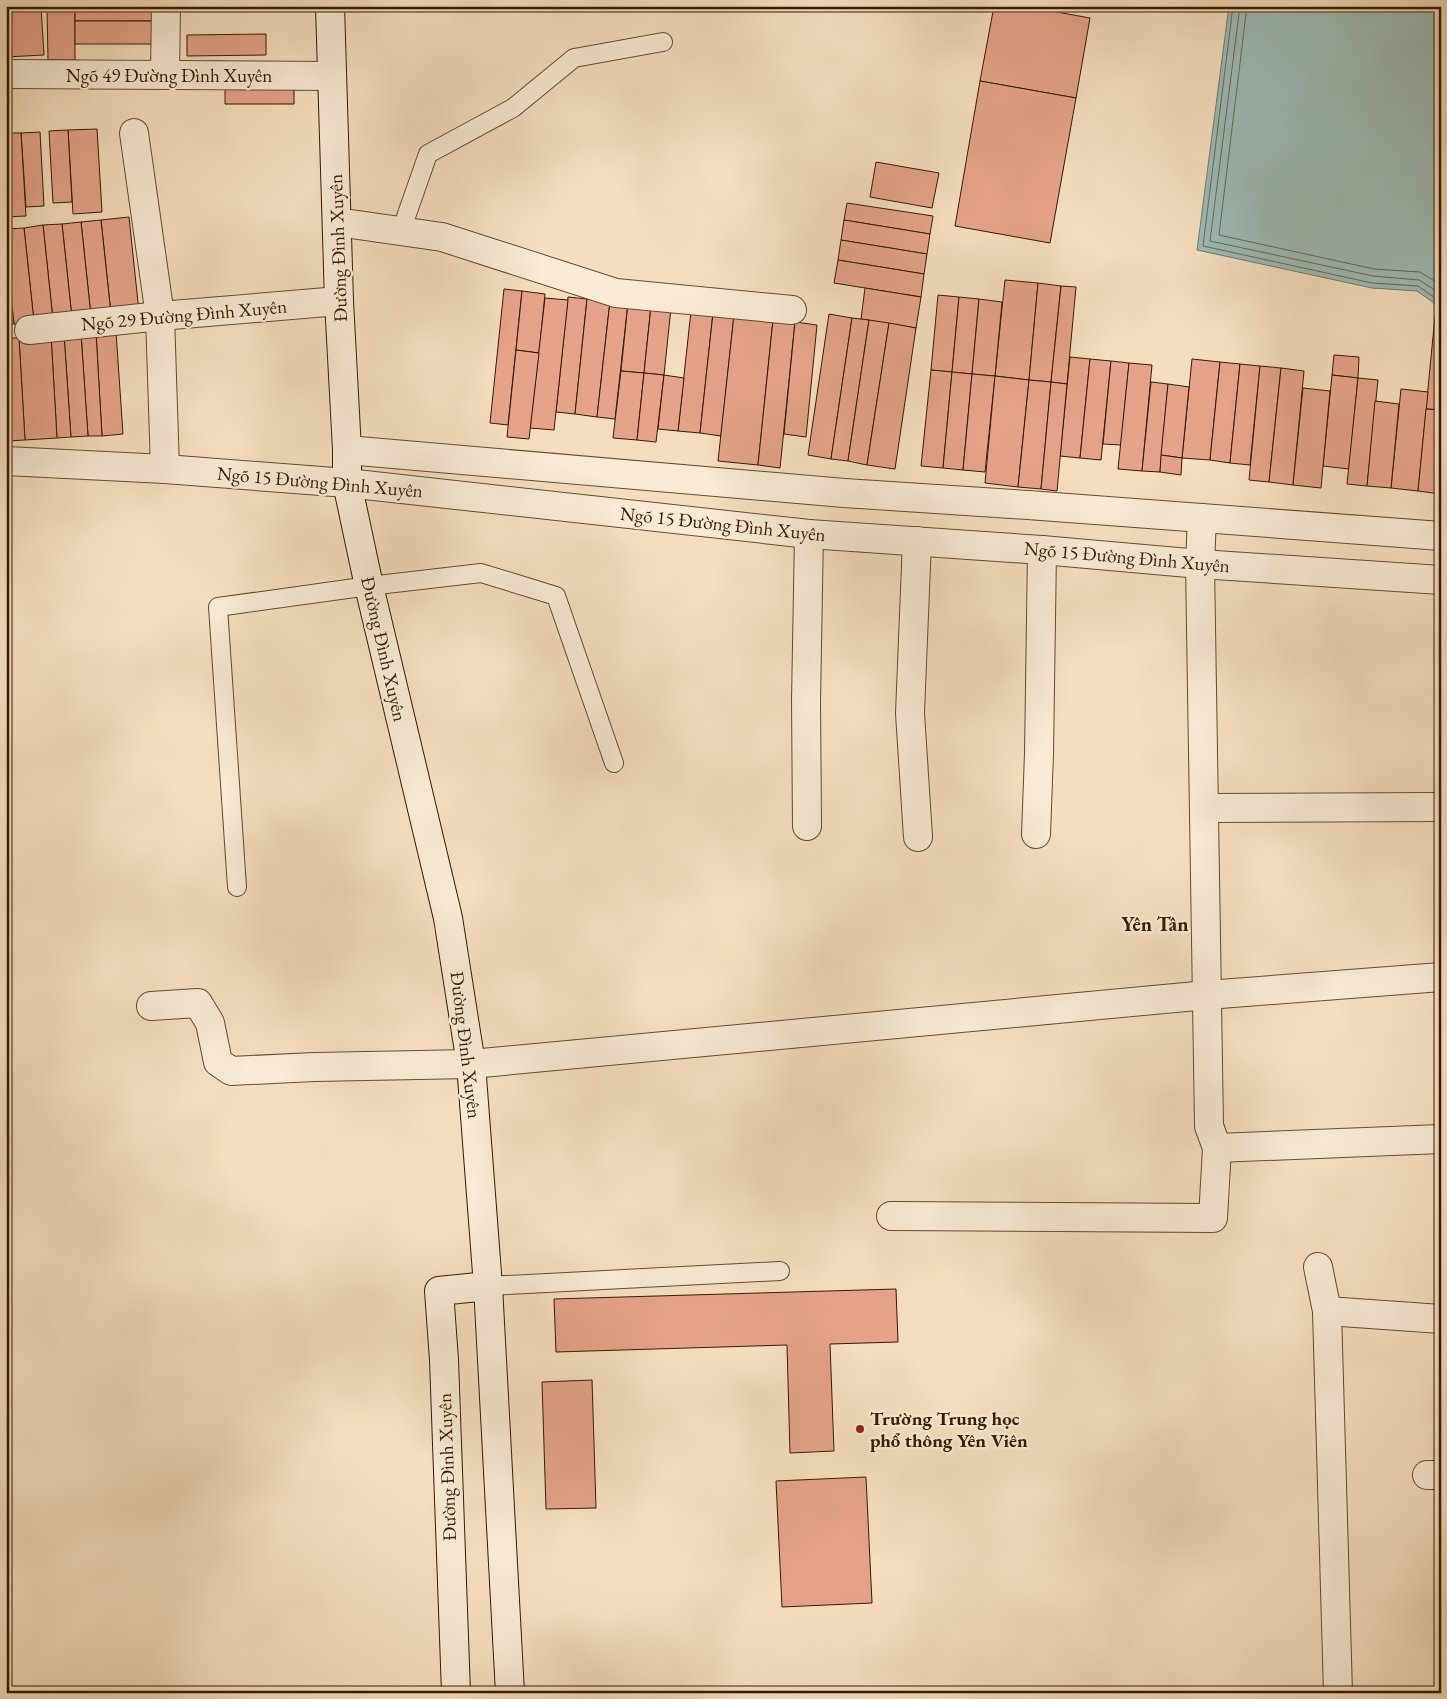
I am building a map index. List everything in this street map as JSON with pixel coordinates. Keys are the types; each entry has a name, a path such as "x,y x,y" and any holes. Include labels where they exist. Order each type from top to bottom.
{"street":[{"path":"165,74 166,6"},
{"name":"Đường Đình Xuyên","path":"330,6 347,483 369,586 448,918 471,1064 488,1286 510,1693"},
{"name":"Ngõ 49 Đường Đình Xuyên","path":"6,74 332,76"},
{"path":"134,133 160,316 165,469"},
{"path":"337,222 442,237 616,293 792,310"},
{"name":"Ngõ 29 Đường Đình Xuyên","path":"29,330 339,300"},
{"name":"Ngõ 15 Đường Đình Xuyên","path":"347,450 834,492 1441,536"},
{"name":"Ngõ 15 Đường Đình Xuyên","path":"6,461 165,469 347,483 809,534 1042,550 1200,564 1441,580"},
{"path":"891,1216 1213,1218 1217,1148 1209,1126 1200,564 1202,518"},
{"path":"807,826 806,702 809,534"},
{"path":"917,541 910,713 918,838"},
{"path":"1036,834 1040,754 1042,550"},
{"path":"1204,808 1441,807"},
{"path":"151,1006 198,1003 210,1023 218,1062 231,1071 314,1066 471,1064 1206,995 1441,978"},
{"path":"1217,1148 1441,1139"},
{"path":"1318,1267 1327,1311 1338,1693"},
{"name":"Đường Đình Xuyên","path":"456,1693 444,1360 439,1290 488,1286"},
{"path":"1327,1311 1441,1319"}],"lane":[{"path":"401,231 428,154 513,108 574,58 663,42"},
{"path":"237,887 218,607 481,573 556,596 614,763"},
{"path":"488,1286 780,1271"}],"water":[{"path":"1229,6 1441,6 1441,308 1417,291 1372,288 1197,250"}],"building":[{"path":"47,6 75,6 75,60 48,60"},
{"path":"75,6 153,6 154,21 75,21"},
{"path":"994,6 1024,6 1090,18 1076,98 980,81"},
{"path":"41,7 44,55 6,57 6,9"},
{"path":"75,21 154,21 154,44 75,44"},
{"path":"266,34 266,55 187,56 187,35"},
{"path":"225,78 294,79 294,104 225,104"},
{"path":"980,81 1076,98 1050,243 955,226"},
{"path":"97,129 102,212 73,214 68,130"},
{"path":"68,130 72,202 53,203 49,131"},
{"path":"40,132 44,206 26,207 21,133"},
{"path":"6,133 21,133 26,216 6,217"},
{"path":"876,162 939,173 932,208 870,197"},
{"path":"847,203 933,216 930,234 844,220"},
{"path":"129,217 139,312 111,314 101,220"},
{"path":"101,220 111,314 91,316 81,222"},
{"path":"844,220 930,234 927,254 841,240"},
{"path":"81,222 91,316 72,318 62,224"},
{"path":"62,224 72,318 53,320 43,225"},
{"path":"43,225 53,320 34,322 24,228"},
{"path":"24,228 34,322 14,324 6,250 6,229"},
{"path":"841,240 927,254 924,274 838,260"},
{"path":"6,250 14,324 6,325"},
{"path":"838,260 924,274 921,297 834,283"},
{"path":"1005,280 1038,283 1029,380 995,376"},
{"path":"1038,283 1061,286 1051,382 1029,380"},
{"path":"1061,286 1076,287 1067,384 1051,382"},
{"path":"865,288 921,297 916,328 861,319"},
{"path":"504,289 522,291 508,425 490,423"},
{"path":"522,291 545,294 539,353 516,350"},
{"path":"938,295 959,297 952,372 931,370"},
{"path":"568,297 587,299 575,414 556,412"},
{"path":"959,297 979,299 972,374 952,372"},
{"path":"545,298 568,300 554,430 530,428"},
{"path":"587,299 610,301 597,417 575,414"},
{"path":"979,299 1002,302 995,376 972,374"},
{"path":"610,301 628,303 615,419 597,417"},
{"path":"628,303 651,306 644,373 621,371"},
{"path":"651,306 671,308 664,375 644,373"},
{"path":"691,311 713,313 700,433 678,431"},
{"path":"713,313 734,315 721,436 700,433"},
{"path":"829,314 852,318 831,459 808,455"},
{"path":"734,315 773,320 758,465 718,461"},
{"path":"1435,316 1441,316 1441,410 1426,409"},
{"path":"852,318 869,320 848,461 831,459"},
{"path":"773,320 795,322 780,468 758,465"},
{"path":"869,320 889,323 867,465 848,461"},
{"path":"795,322 817,325 806,437 784,434"},
{"path":"889,323 916,328 895,469 867,465"},
{"path":"116,332 123,434 102,436 96,333"},
{"path":"96,333 102,436 88,436 81,334"},
{"path":"81,334 88,436 71,437 64,335"},
{"path":"51,335 64,335 71,437 57,438"},
{"path":"51,335 57,438 25,440 19,338"},
{"path":"6,338 19,338 25,440 8,441"},
{"path":"516,350 539,353 529,439 507,437"},
{"path":"1334,355 1359,357 1358,378 1332,375"},
{"path":"1070,357 1090,359 1080,458 1060,456"},
{"path":"1090,359 1111,361 1101,460 1080,458"},
{"path":"1192,359 1220,362 1210,460 1182,458"},
{"path":"1111,361 1129,363 1121,445 1103,444"},
{"path":"1220,362 1240,364 1230,463 1210,460"},
{"path":"1129,363 1152,365 1142,471 1118,469"},
{"path":"1240,364 1260,366 1250,465 1230,463"},
{"path":"1260,366 1281,368 1269,482 1249,480"},
{"path":"1281,368 1304,371 1293,485 1269,482"},
{"path":"931,370 952,372 943,468 921,466"},
{"path":"621,371 644,373 637,440 613,438"},
{"path":"952,372 972,374 963,470 943,468"},
{"path":"644,373 664,375 656,442 637,440"},
{"path":"972,374 995,376 985,472 963,470"},
{"path":"664,375 684,378 678,431 658,429"},
{"path":"1332,375 1358,378 1349,469 1323,466"},
{"path":"995,376 1029,380 1018,487 985,483"},
{"path":"1358,378 1378,380 1367,486 1347,484"},
{"path":"1029,380 1051,382 1041,489 1018,487"},
{"path":"1051,382 1067,384 1057,491 1041,489"},
{"path":"1151,382 1168,384 1160,472 1142,471"},
{"path":"1168,384 1189,387 1182,458 1161,455"},
{"path":"1303,388 1330,391 1321,488 1293,485"},
{"path":"1401,389 1428,392 1418,491 1391,488"},
{"path":"1375,401 1399,404 1391,488 1367,486"},
{"path":"1426,409 1441,410 1441,494 1418,491"},
{"path":"1161,455 1182,458 1181,475 1160,472"},
{"path":"896,1289 898,1342 830,1344 834,1451 790,1453 787,1345 556,1352 554,1299"},
{"path":"592,1380 596,1508 546,1509 542,1382"},
{"path":"866,1477 872,1603 782,1607 776,1481"}],"place":[{"name":"Trường Trung học phổ thông Yên Viên","path":"860,1429"}],"district":[{"name":"Yên Tân","path":"1155,924"}]}
